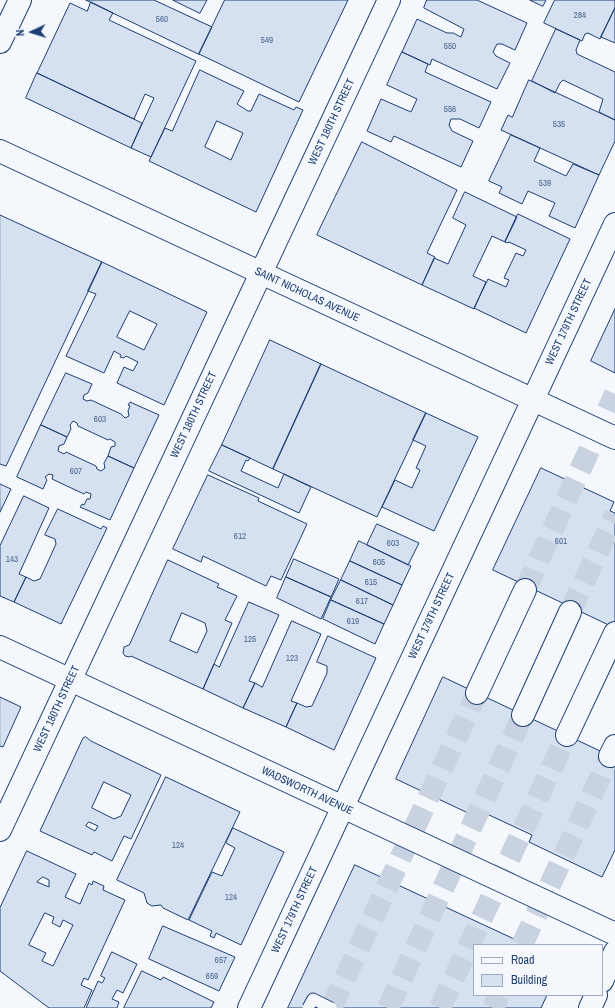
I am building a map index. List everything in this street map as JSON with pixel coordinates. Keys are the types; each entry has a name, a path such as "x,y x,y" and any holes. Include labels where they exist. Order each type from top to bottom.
{"main road":[{"path":"0,42 20,0"},
{"name":"WEST 180TH STREET","path":"0,830 389,0"},
{"name":"SAINT NICHOLAS AVENUE","path":"0,152 615,438"},
{"name":"WEST 179TH STREET","path":"249,1008 615,224"},
{"path":"477,693 525,590"},
{"path":"523,715 570,612"},
{"path":"567,735 615,632"},
{"name":"WADSWORTH AVENUE","path":"0,648 615,934"},
{"path":"603,979 615,952"},
{"path":"590,1008 596,996"}],"lane":[{"path":"308,1008 313,999 332,1008"}],"building":[{"path":"86,0 154,0 212,27 199,54"},
{"path":"173,0 207,0 200,13"},
{"path":"225,0 348,0 299,102 199,54"},
{"path":"427,0 477,0 527,23 515,50 502,44 497,44 493,52 496,56 510,63 497,89 432,59 430,65 402,52 417,19 447,33 453,33 461,37 464,29 424,8"},
{"path":"530,0 546,0 543,6"},
{"path":"555,0 615,0 615,8 600,39 588,33 585,34 582,41 544,23"},
{"path":"91,2 113,13 109,20 196,61 151,157 131,148 154,98 145,94 134,119 37,73 70,3 87,11"},
{"path":"615,8 615,43 601,37"},
{"path":"556,29 580,40 576,50 577,54 615,72 615,120 599,112 603,99 563,80 555,93 532,81"},
{"path":"402,52 428,64 425,72 491,102 479,128 460,119 451,119 449,125 452,131 473,141 461,167 394,136 391,142 367,131 381,99 411,112 417,99 387,85"},
{"path":"200,70 244,91 237,104 248,111 251,111 259,94 294,110 296,107 303,110 256,212 149,161 165,128 172,131","holes":["217,121 243,133 231,160 205,147"]},
{"path":"37,73 142,123 131,148 26,98"},
{"path":"529,80 615,120 615,141 599,175 501,130 508,115 512,117"},
{"path":"511,135 540,148 534,161 566,176 573,164 599,175 575,228 549,216 555,203 528,191 522,204 499,193 502,187 489,181"},
{"path":"362,142 457,190 427,253 435,257 422,285 317,235"},
{"path":"465,192 517,217 505,242 492,236 473,276 486,282 474,309 422,285 434,258 448,264 466,225 453,218"},
{"path":"518,214 570,239 526,333 474,308 488,279 506,287 509,280 504,278 516,253 523,256 526,250 509,242 505,242"},
{"path":"0,215 102,262 6,466 0,464"},
{"path":"102,262 207,312 164,405 117,383 124,367 133,371 138,362 126,356 124,358 120,357 121,355 114,351 104,373 66,356 96,294 88,291","holes":["130,311 157,324 144,350 117,337"]},
{"path":"615,309 615,373 591,361"},
{"path":"270,340 321,364 273,469 222,445"},
{"path":"321,364 426,413 377,517 273,469"},
{"path":"66,373 92,384 88,393 84,395 83,399 87,401 91,400 121,414 125,418 129,416 128,411 130,406 128,405 130,402 159,415 134,468 108,456 111,447 115,446 115,442 78,426 77,423 73,421 70,425 71,429 67,437 41,425"},
{"path":"426,413 478,437 434,531 382,507 395,480 412,488 420,470 416,468 426,446 413,440"},
{"path":"41,425 67,437 64,444 59,446 58,451 64,454 66,452 96,466 97,469 101,471 105,468 104,463 108,456 134,468 110,520 80,507 82,504 84,505 87,499 90,499 91,494 86,492 84,494 52,479 53,475 49,474 45,477 47,480 43,489 17,477"},
{"path":"222,445 250,458 248,461 246,460 241,471 278,488 284,474 311,487 299,513 209,471"},
{"path":"541,468 614,502 610,511 615,513 615,628 493,570"},
{"path":"208,475 259,498 258,501 307,524 281,580 271,576 266,586 203,556 201,562 173,549"},
{"path":"0,484 11,489 0,512"},
{"path":"24,496 49,508 19,574 26,577 14,602 0,596 0,546"},
{"path":"58,509 101,529 103,526 107,528 61,624 14,602 26,577 34,581 40,579 56,544 55,539 45,535"},
{"path":"377,524 419,543 408,565 367,545"},
{"path":"359,541 411,566 402,585 350,561"},
{"path":"294,559 339,579 331,597 286,577"},
{"path":"168,560 219,584 217,587 237,596 225,620 232,623 203,689 131,656 125,656 123,653 124,647 129,645","holes":["182,613 205,623 207,631 197,653 170,641"]},
{"path":"350,561 402,585 393,605 341,580"},
{"path":"286,577 331,597 321,619 277,598"},
{"path":"341,580 393,605 384,624 331,600"},
{"path":"331,600 384,624 375,644 323,619"},
{"path":"249,602 279,615 249,681 255,683 243,708 203,689 214,664 219,667"},
{"path":"292,621 321,634 291,701 297,703 286,727 243,708 255,683 262,687"},
{"path":"328,636 376,658 334,750 286,727 297,703 306,707 312,706 327,673 327,666 317,662"},
{"path":"443,677 615,758 615,850 602,877 529,842 532,835 472,807 468,813 396,779"},
{"path":"0,697 21,707 3,747 0,746"},
{"path":"86,737 91,741 161,775 131,839 124,836 112,861 94,852 92,855 40,831 83,738","holes":["104,782 131,795 121,816 114,819 92,808","89,822 98,826 95,831 86,826"]},
{"path":"166,777 240,812 188,920 163,908 161,905 152,906 147,903 144,893 117,880"},
{"path":"233,828 284,852 241,945 216,933 214,938 210,936 212,931 189,920 212,872 222,876 235,848 226,843"},
{"path":"27,851 76,874 65,897 80,904 89,883 92,885 93,881 104,886 103,890 125,900 88,980 84,978 81,985 92,990 84,1008 49,1008 0,971 0,908","holes":["43,877 49,880 49,887 37,882","45,913 54,917 52,923 60,927 63,920 73,925 53,966 42,961 46,953 29,945"]},
{"path":"355,865 525,944 473,944 473,996 547,996 541,1008 288,1008"},
{"path":"163,926 235,957 219,991 149,959"},
{"path":"112,952 137,964 123,993 117,990 112,999 119,1002 117,1008 86,1008 98,981 102,983 105,978 101,976"},
{"path":"142,971 161,980 163,977 214,1002 211,1008 124,1008"}],"tunnel":[{"path":"525,590 615,394"},
{"path":"570,612 615,515"},
{"path":"331,1008 477,693"},
{"path":"388,1008 523,715"},
{"path":"440,1008 567,735"},
{"path":"522,944 610,756"},
{"path":"493,1008 499,996"}]}
